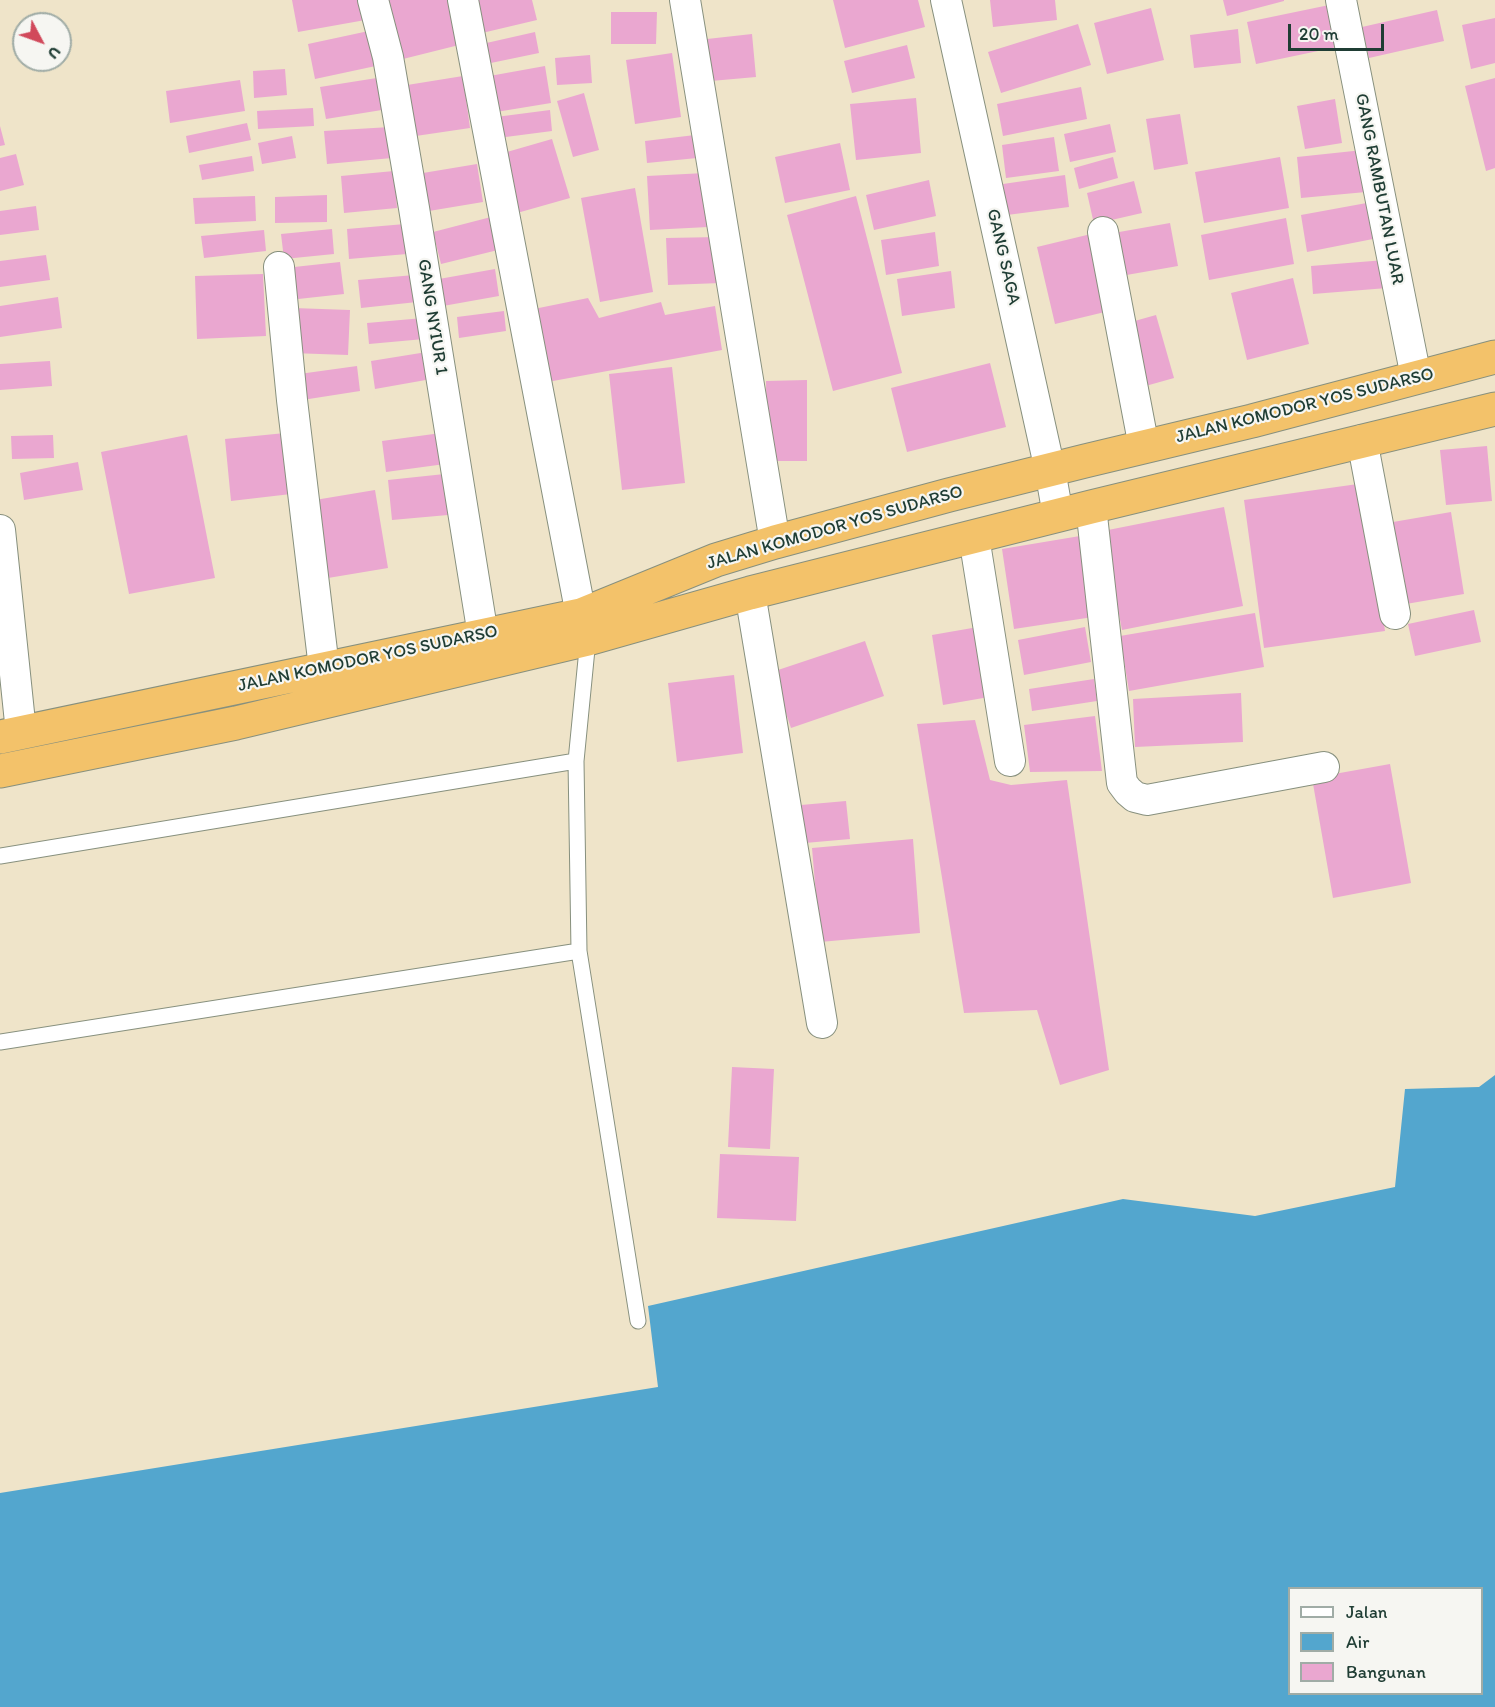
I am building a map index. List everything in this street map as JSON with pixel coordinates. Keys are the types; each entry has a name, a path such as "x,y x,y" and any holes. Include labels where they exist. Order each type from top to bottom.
{"highway":[{"name":"JALAN KOMODOR YOS SUDARSO","path":"10,734 483,635 585,627 716,560 775,542 1050,470 1143,441 1252,421 1495,357"},
{"path":"0,771 236,723 585,627 750,593 1362,440 1495,410"}],"street":[{"name":"GANG NYIUR 1","path":"374,0 388,57 414,208 483,635"},
{"path":"463,0 585,627"},
{"path":"686,0 775,542"},
{"name":"GANG SAGA","path":"946,0 1058,515"},
{"name":"GANG RAMBUTAN LUAR","path":"1341,0 1416,377"},
{"path":"1103,232 1143,441"},
{"path":"279,267 292,400 324,668"},
{"path":"1362,440 1395,614"},
{"path":"1090,507 1122,783 1128,791 1135,797 1147,800 1324,767"},
{"path":"0,530 10,734"},
{"path":"974,537 1010,761"},
{"path":"750,593 822,1023"}],"lane":[{"path":"585,627 576,761 579,951 638,1321"},
{"path":"0,856 576,761"},
{"path":"0,1042 579,951"}],"water":[{"path":"1495,1075 1495,1707 0,1707 0,1493 658,1387 648,1306 1123,1199 1255,1216 1395,1187 1405,1089 1479,1087"}],"building":[{"path":"292,0 368,0 371,19 298,32"},
{"path":"387,0 448,0 459,45 399,60"},
{"path":"475,0 532,0 537,20 482,33"},
{"path":"833,0 918,0 925,27 845,48"},
{"path":"990,0 1055,0 1057,20 993,27"},
{"path":"1223,0 1284,0 1284,1 1227,16"},
{"path":"1334,4 1342,46 1256,64 1247,22"},
{"path":"1151,8 1164,60 1107,74 1094,23"},
{"path":"1437,10 1444,41 1369,58 1362,27"},
{"path":"611,12 657,12 656,44 611,44"},
{"path":"1495,18 1495,63 1471,69 1462,25"},
{"path":"1078,24 1091,65 1001,93 988,52"},
{"path":"378,29 385,64 315,79 308,44"},
{"path":"1238,29 1241,63 1194,68 1190,35"},
{"path":"535,32 539,53 486,64 482,44"},
{"path":"752,34 756,77 711,81 707,39"},
{"path":"907,45 915,78 852,93 844,61"},
{"path":"672,53 681,117 635,124 626,60"},
{"path":"590,55 592,83 557,85 555,58"},
{"path":"545,66 551,103 490,113 484,77"},
{"path":"285,69 287,95 254,98 253,71"},
{"path":"463,76 470,128 409,137 401,86"},
{"path":"383,77 388,109 326,119 320,87"},
{"path":"1495,78 1495,168 1486,171 1465,86"},
{"path":"240,80 245,111 170,123 166,91"},
{"path":"1081,87 1087,119 1003,136 997,104"},
{"path":"584,93 599,150 573,157 557,101"},
{"path":"916,98 921,153 856,160 850,104"},
{"path":"1335,99 1342,143 1305,149 1297,106"},
{"path":"313,108 314,126 258,129 257,111"},
{"path":"550,110 552,131 498,138 496,117"},
{"path":"1180,114 1188,164 1154,170 1146,119"},
{"path":"247,123 251,140 189,153 186,136"},
{"path":"1110,124 1116,152 1070,162 1064,134"},
{"path":"0,126 5,145 0,146"},
{"path":"390,127 392,158 327,164 324,131"},
{"path":"695,135 697,158 647,163 645,141"},
{"path":"292,136 296,158 262,164 258,143"},
{"path":"1054,137 1059,171 1006,178 1002,145"},
{"path":"552,139 570,198 517,213 500,154"},
{"path":"840,143 850,190 785,203 775,157"},
{"path":"1363,150 1366,192 1301,198 1297,157"},
{"path":"16,154 24,185 0,191 0,158"},
{"path":"252,156 254,171 202,180 199,165"},
{"path":"1113,157 1118,178 1079,189 1074,168"},
{"path":"1280,157 1289,208 1204,223 1195,172"},
{"path":"477,164 483,202 423,212 417,174"},
{"path":"394,171 397,208 344,213 341,176"},
{"path":"705,173 708,227 650,230 647,176"},
{"path":"1065,175 1069,207 1007,215 1003,184"},
{"path":"929,180 936,216 874,230 866,195"},
{"path":"1134,181 1142,213 1094,224 1087,193"},
{"path":"635,188 653,292 600,302 581,198"},
{"path":"327,195 327,222 275,223 275,197"},
{"path":"255,196 256,221 195,224 193,198"},
{"path":"856,196 902,373 833,391 787,215"},
{"path":"1372,202 1378,238 1307,252 1301,215"},
{"path":"36,206 39,230 0,235 0,211"},
{"path":"491,217 498,250 441,264 433,232"},
{"path":"1286,218 1294,264 1209,280 1201,235"},
{"path":"1170,223 1178,266 1115,277 1108,234"},
{"path":"405,224 407,254 349,259 347,229"},
{"path":"332,229 334,254 284,259 281,234"},
{"path":"264,230 266,251 204,258 201,236"},
{"path":"935,232 939,266 886,275 881,240"},
{"path":"1091,234 1109,311 1055,324 1037,247"},
{"path":"719,237 721,283 668,285 666,238"},
{"path":"46,255 50,280 0,287 0,261"},
{"path":"1385,260 1387,288 1313,294 1311,266"},
{"path":"340,262 344,294 289,300 285,268"},
{"path":"495,269 499,296 443,306 439,279"},
{"path":"951,271 955,308 902,316 897,279"},
{"path":"263,274 266,336 197,339 195,276"},
{"path":"414,275 417,302 361,308 358,280"},
{"path":"1293,278 1309,344 1247,360 1231,293"},
{"path":"58,297 62,328 0,337 0,306"},
{"path":"588,298 599,318 661,302 665,315 715,306 722,350 542,383 529,310"},
{"path":"293,308 350,310 348,355 291,353"},
{"path":"504,311 506,331 459,338 457,317"},
{"path":"1156,315 1174,378 1142,387 1124,324"},
{"path":"423,318 424,339 369,344 367,323"},
{"path":"433,351 437,378 375,389 371,361"},
{"path":"50,361 52,386 0,390 0,364"},
{"path":"990,363 1006,427 907,452 891,388"},
{"path":"357,366 360,391 296,401 292,375"},
{"path":"672,367 685,483 622,490 609,374"},
{"path":"807,380 807,461 767,461 766,381"},
{"path":"285,433 291,494 231,501 225,439"},
{"path":"441,433 445,464 386,472 382,441"},
{"path":"53,435 54,458 12,459 11,436"},
{"path":"187,435 215,578 129,594 101,452"},
{"path":"1487,446 1492,501 1446,505 1440,450"},
{"path":"78,462 83,490 24,500 20,473"},
{"path":"454,473 459,514 392,520 388,480"},
{"path":"1365,483 1385,631 1264,648 1244,500"},
{"path":"375,490 388,568 328,578 315,500"},
{"path":"1224,507 1243,606 1122,630 1103,531"},
{"path":"1451,512 1464,594 1406,604 1393,522"},
{"path":"1080,536 1093,617 1014,629 1002,549"},
{"path":"1474,610 1481,642 1415,656 1408,624"},
{"path":"1255,613 1264,667 1129,691 1120,636"},
{"path":"978,627 989,697 943,705 932,635"},
{"path":"1085,627 1091,662 1024,675 1018,640"},
{"path":"865,641 884,696 791,728 772,672"},
{"path":"734,675 743,753 677,762 668,683"},
{"path":"1094,679 1097,701 1032,711 1029,689"},
{"path":"1241,693 1243,742 1135,747 1133,699"},
{"path":"1095,716 1102,771 1030,772 1024,725"},
{"path":"975,720 990,780 1011,785 1067,780 1109,1070 1060,1085 1037,1010 964,1013 917,724"},
{"path":"1390,764 1411,883 1333,898 1312,778"},
{"path":"846,801 850,839 805,843 801,805"},
{"path":"913,839 920,933 820,942 812,848"},
{"path":"732,1067 774,1069 770,1149 728,1147"},
{"path":"720,1154 799,1157 796,1221 717,1218"}]}
